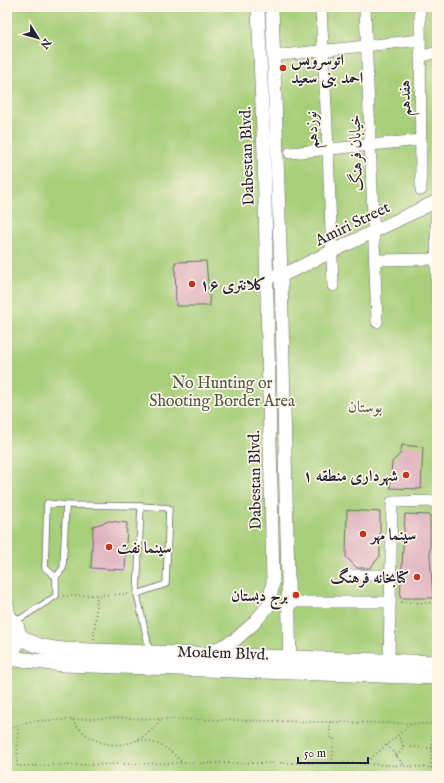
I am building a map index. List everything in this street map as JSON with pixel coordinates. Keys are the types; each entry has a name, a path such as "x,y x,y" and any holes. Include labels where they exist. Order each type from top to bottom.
{"main road":[{"name":"Moalem Blvd.","path":"11,619 28,642 40,647 64,650 204,655 290,665 437,677"},
{"path":"7,658 17,643 11,619"},
{"name":"Moalem Blvd.","path":"7,658 63,664 290,665 389,661 437,663"}],"street":[{"name":"Dabestan Blvd.","path":"204,655 234,640 253,624 269,604 274,582 267,276 258,7"},
{"name":"Dabestan Blvd.","path":"272,7 281,276 290,665"},
{"name":"نوزدهم","path":"321,7 333,286"},
{"name":"خیابان فرهنگ","path":"365,7 377,322"},
{"name":"هفدهم","path":"420,7 421,190"},
{"path":"273,56 420,40"},
{"path":"420,57 437,52"},
{"path":"290,153 328,148 421,140"},
{"name":"Amiri Street","path":"281,276 437,201"},
{"path":"436,218 437,300"},
{"path":"375,260 437,259"},
{"path":"267,276 281,276"},
{"path":"389,661 392,502 437,501"},
{"path":"350,575 391,576"},
{"path":"288,602 390,602"}],"lane":[{"path":"56,577 45,568 47,503 66,505 169,508 166,584 137,594"},
{"path":"11,619 56,596 56,577 63,568 66,505"},
{"path":"141,506 137,594 150,653"}],"path":[{"path":"56,596 137,594"},
{"path":"93,651 97,595"},
{"path":"390,602 437,603"},
{"path":"7,728 32,722 116,718 437,724"},
{"path":"72,720 81,731 93,740 115,745 123,745 138,740 152,731 161,719"},
{"path":"330,722 330,737 334,738 332,763"},
{"path":"364,764 411,724"},
{"path":"431,768 433,724"},
{"path":"18,725 17,766 182,763 332,763 437,768"},
{"path":"396,756 401,752 403,746 402,740 397,736"},
{"path":"138,740 153,742 166,748 182,763"},
{"path":"387,745 405,766"},
{"path":"403,746 437,749"}],"green space":[{"name":"No Hunting or Shooting Border Area","path":"7,7 437,7 437,776 7,776"}],"building":[{"name":"کلانتری ۱۶","path":"206,261 210,306 176,306 175,262"},
{"name":"شهرداری منطقه ۱","path":"402,445 423,447 421,489 390,488 392,462 400,454"},
{"name":"سینما مهر","path":"347,510 380,512 380,556 370,568 357,568 346,557"},
{"path":"405,514 430,515 430,556 433,598 400,598"},
{"name":"سینما نفت","path":"109,521 127,523 125,570 91,568 93,526"}],"place":[{"name":"اتوسرویس احمد بنی سعید","path":"283,68"},
{"name":"کلانتری ۱۶","path":"192,284"},
{"name":"شهرداری منطقه ۱","path":"406,475"},
{"name":"سینما مهر","path":"363,534"},
{"name":"سینما نفت","path":"109,547"},
{"name":"کتابخانه فرهنگ","path":"417,577"},
{"name":"برج دبستان","path":"296,595"}],"park label":[{"name":"بوستان","path":"365,406"}]}
